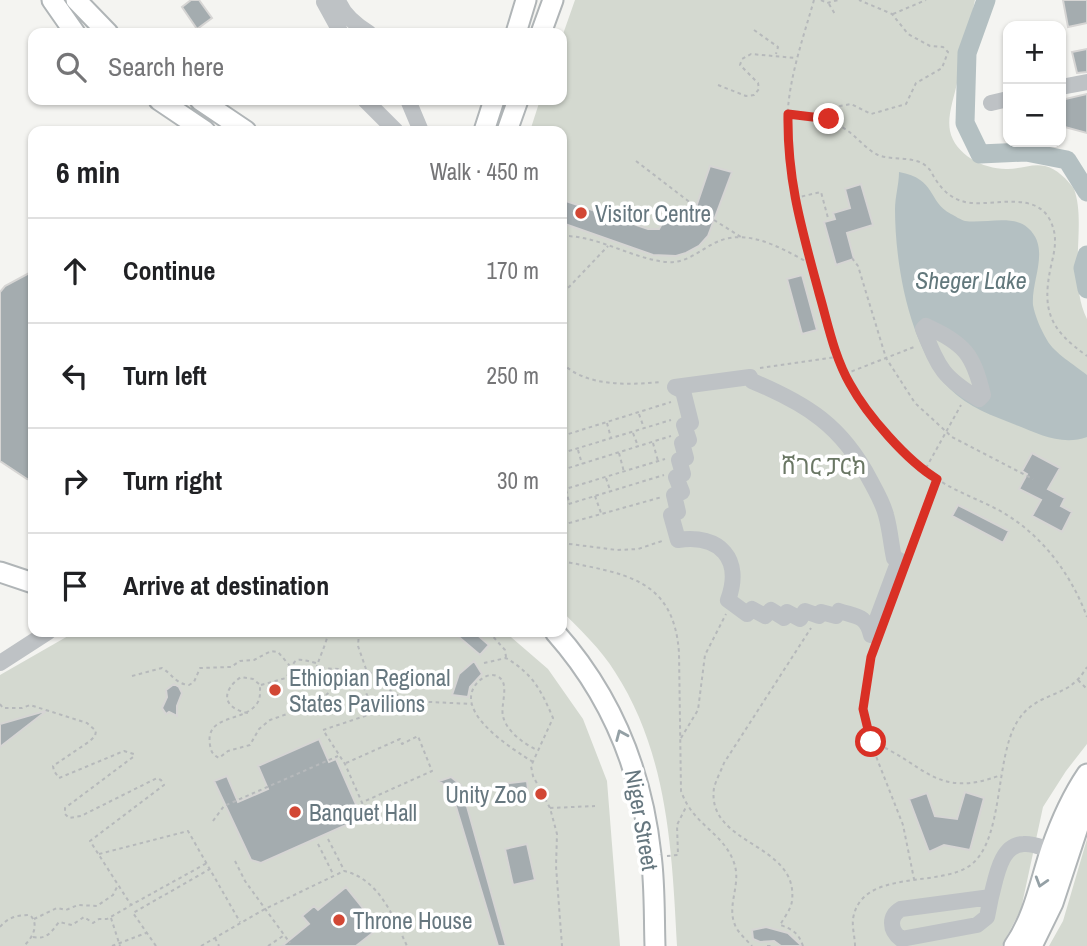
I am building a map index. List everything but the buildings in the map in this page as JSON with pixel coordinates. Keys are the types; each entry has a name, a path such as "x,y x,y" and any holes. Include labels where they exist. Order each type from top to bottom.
{"main road":[{"path":"52,0 72,28"},
{"path":"76,0 103,28"},
{"path":"518,28 526,0"},
{"path":"543,28 553,0"},
{"path":"166,105 198,126"},
{"path":"207,105 239,126"},
{"path":"486,126 492,105"},
{"path":"508,126 516,105"},
{"path":"0,572 28,581"},
{"name":"Niger Street","path":"559,637 598,688 631,757 644,807 652,858 655,946"},
{"path":"1014,946 1035,903 1051,850 1077,788 1087,774"},
{"path":"1032,946 1053,903 1087,800"}],"street":[{"path":"325,0 349,28"},
{"path":"1066,87 1087,82"},
{"path":"991,103 1003,100"},
{"path":"370,105 392,126"},
{"path":"394,126 409,105 419,126"},
{"path":"926,326 950,337 965,350 976,367 984,395 979,399 953,383 946,375 923,329 926,326"},
{"path":"750,377 752,381 813,411 855,453 886,513 894,558 899,560 871,635 868,623 863,619 839,611 836,616 821,611 819,616 804,611 800,619 787,612 784,618 771,610 765,616 751,609 747,614 728,600 733,586 733,575 722,549 709,540 694,537 678,540 671,515 678,512 674,495 682,492 676,477 683,474 682,443 689,440 686,398 683,391 675,387 750,377"},
{"path":"0,663 40,637"},
{"path":"990,897 901,909 894,913 891,920 893,929 901,939 977,925 987,917 990,897 1004,855 1014,846 1024,843 1051,850"}],"path":[{"path":"814,0 798,58 788,114 788,144 794,199 837,357 867,409 885,432 937,479 1004,513 1033,536 1060,564 1087,617"},
{"path":"821,0 829,3 838,0"},
{"path":"829,119 840,106 851,104 871,114 906,104 916,83 942,68 948,52 943,47 930,46 908,34 892,14 859,0"},
{"path":"892,14 926,0"},
{"path":"829,3 836,16"},
{"path":"754,30 778,47 774,56"},
{"path":"718,85 746,96 754,95 759,89 758,83 740,65 741,59 751,54 798,58"},
{"path":"788,114 829,119 845,128 876,154 918,162 928,167 947,193 957,200 972,203 1025,202 1038,207 1049,217 1055,232 1056,244 1047,292 1053,324 1061,336 1087,356"},
{"path":"636,161 696,207"},
{"path":"794,199 821,191 828,218"},
{"path":"715,220 742,237"},
{"path":"567,236 577,235 655,260 683,261 724,239 742,237 759,240 811,264"},
{"path":"567,288 608,246"},
{"path":"852,258 858,266 886,358 915,403 964,445 1033,479"},
{"path":"845,373 922,344"},
{"path":"567,434 686,398"},
{"path":"926,470 964,400"},
{"path":"639,412 644,428"},
{"path":"606,422 611,438"},
{"path":"567,452 644,428 688,423"},
{"path":"567,468 653,442 688,423"},
{"path":"633,432 638,446"},
{"path":"653,442 658,461"},
{"path":"578,449 582,464"},
{"path":"619,452 624,472"},
{"path":"567,489 658,461 683,461"},
{"path":"567,504 610,491 683,461"},
{"path":"606,477 610,491"},
{"path":"909,552 937,479"},
{"path":"567,492 570,503"},
{"path":"567,524 682,492"},
{"path":"595,496 601,514"},
{"path":"567,544 617,550 638,549 677,536"},
{"path":"567,562 635,578 663,601 678,631 681,792 696,819 727,848 733,860 737,872 733,919 736,928 752,946"},
{"path":"1081,601 1087,600"},
{"path":"680,739 698,710 705,655 732,603"},
{"path":"803,946 792,929 780,925 792,903 792,887 787,874 775,858 724,824 715,807 714,788 724,763 819,616"},
{"path":"328,637 317,668 340,669 362,683 367,695 368,714"},
{"path":"359,637 360,659 366,669 386,688 410,701"},
{"path":"493,637 505,650 506,658 534,679 553,718 531,766 533,776 550,808 557,834 556,866 562,946"},
{"path":"874,647 863,709 871,742 903,825 915,879"},
{"path":"132,676 162,668 182,685 190,685 200,668 231,667 240,661 254,660 271,650 278,652 290,666"},
{"path":"484,663 506,658"},
{"path":"260,685 286,678 290,666 301,659 317,663"},
{"path":"855,946 855,910 864,898 879,888 957,873 973,864 983,850 1016,723 1029,708 1078,680 1087,667"},
{"path":"248,713 236,711 227,701 226,691 242,677 253,679 260,685 257,704 248,713 239,718 227,718 213,727 210,747 214,755 219,758 228,751 250,745 259,729 270,720 287,714 305,700 326,695 350,675"},
{"path":"533,762 498,740 478,717 471,698 479,680 487,675 503,680 503,719 514,734 538,751"},
{"path":"1078,680 1087,689"},
{"path":"371,823 345,764 323,730 410,701 472,704"},
{"path":"0,704 3,708 30,705 87,723 96,731 90,741 53,766 59,778 124,751 134,754 134,757 65,808 65,814 69,818 82,816 158,778 161,779 164,785 90,841 131,905"},
{"path":"345,764 400,740 402,744 418,736 432,771 363,803"},
{"path":"871,742 887,748 922,773 937,780 982,782 1002,775"},
{"path":"213,821 224,806 339,756"},
{"path":"550,808 595,806"},
{"path":"652,858 678,855 677,825 687,806"},
{"path":"98,854 188,831 241,923"},
{"path":"328,839 344,871"},
{"path":"318,844 333,875"},
{"path":"235,861 245,881 290,943"},
{"path":"33,937 43,938 53,933 59,922 72,925 84,917 93,923 99,919 107,919 207,863"},
{"path":"156,946 134,913 210,868"},
{"path":"201,946 265,909 344,871 356,874 369,883 389,908 407,946"},
{"path":"34,919 57,908 66,910 78,905 97,906 113,895 118,886"},
{"path":"0,927 5,920 20,915 30,915 34,919"},
{"path":"111,917 119,945"},
{"path":"24,946 33,937 34,919"},
{"path":"112,946 147,932"},
{"path":"268,946 284,935"},
{"path":"214,937 219,946"},
{"path":"42,946 43,938"},
{"path":"767,946 774,946"}],"green space":[{"name":"ሸገር ፓርክ","path":"575,0 975,0 950,113 949,125 953,140 964,154 981,164 999,169 1045,166 1061,175 1074,189 1079,218 1078,287 1087,319 1087,744 1043,807 1021,909 1002,946 677,946 673,875 664,804 646,736 633,703 615,672 567,616 567,126 532,126 538,105 567,105 565,28"},
{"path":"66,637 511,637 548,669 583,719 607,781 620,946 0,946 0,675"},
{"path":"1087,839 1087,946 1049,946 1063,921"}],"water":[{"name":"Sheger Lake","path":"899,172 920,180 943,209 962,220 1015,221 1028,228 1035,236 1039,255 1033,295 1034,309 1050,345 1087,375 1087,437 1069,440 1051,438 990,414 957,395 936,372 915,329 902,279 895,209","holes":["926,326 976,367 983,395 940,366"]}],"waterway":[{"path":"986,0 967,53 965,123 980,154 1026,152 1067,160 1087,192"},
{"path":"1087,255 1083,268 1087,289"}],"place":[{"name":"Visitor Centre","path":"581,213"},
{"name":"Ethiopian Regional States Pavilions","path":"275,690"},
{"name":"Unity Zoo","path":"541,794"},
{"name":"Banquet Hall","path":"295,812"},
{"name":"Throne House","path":"339,920"}],"route":[{"path":"829,119 788,114 788,144 790,179 796,208 837,357 851,385 885,432 937,479 871,657 863,709 871,742"}]}
